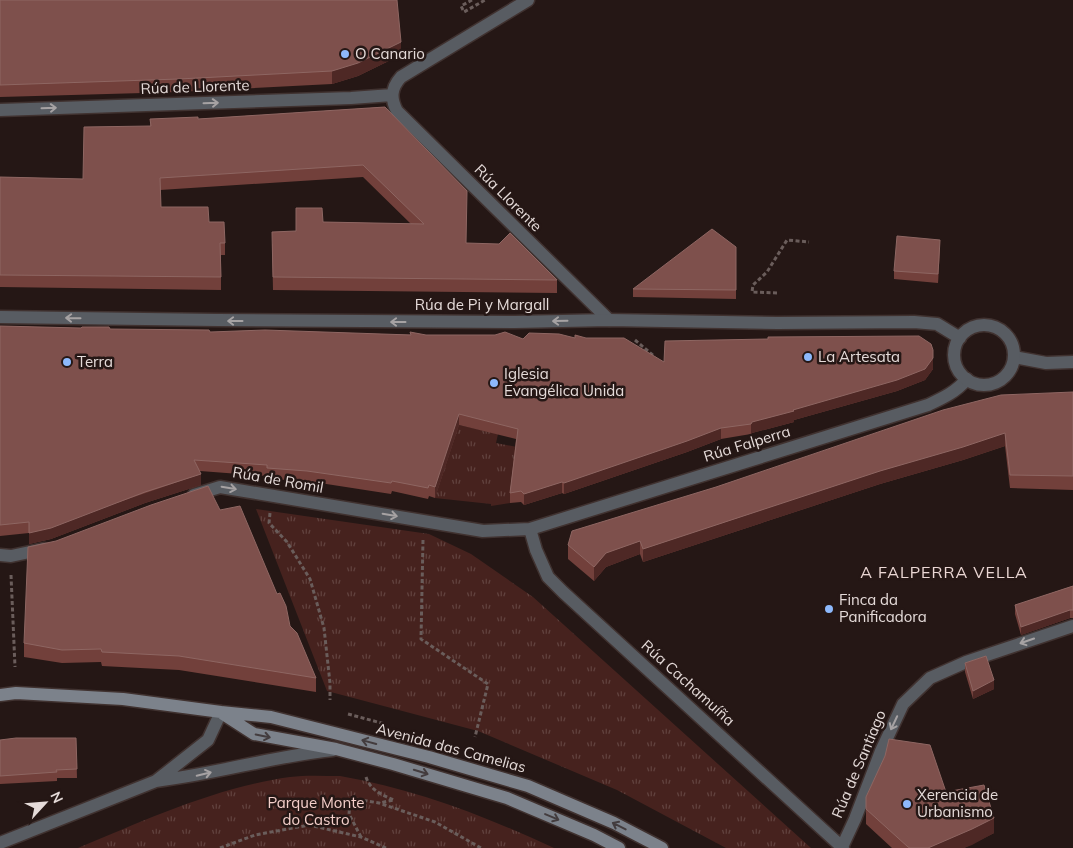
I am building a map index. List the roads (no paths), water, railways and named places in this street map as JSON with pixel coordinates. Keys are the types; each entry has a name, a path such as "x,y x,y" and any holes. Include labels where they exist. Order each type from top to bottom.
{"main road":[{"name":"Avenida das Camelias","path":"0,695 16,693 123,699 271,717 429,757 528,786 614,823 662,848"},
{"name":"Avenida das Camelias","path":"221,712 254,734 336,749 507,798 594,835 619,848"}],"street":[{"path":"392,95 395,84 401,77 528,0"},
{"name":"Rúa de Llorente","path":"0,110 392,95"},
{"name":"Rúa Llorente","path":"392,95 393,104 397,111 609,320"},
{"name":"Rúa de Pi y Margall","path":"0,316 515,322 609,320 777,323 914,322 937,324 960,338"},
{"path":"975,326 994,326 1009,338 1013,347 1014,357 1008,373 1001,380 984,385 967,379 960,372 956,364 956,346 960,338 975,326"},
{"path":"1014,357 1046,363 1073,362"},
{"name":"Rúa Falperra","path":"530,529 928,405 949,395 967,379"},
{"name":"Rúa de Romil","path":"184,499 220,487 482,531 530,529"},
{"name":"Rúa Cachamuíña","path":"530,529 536,550 548,577 843,847"},
{"path":"0,555 10,556 53,547"},
{"name":"Rúa de Santiago","path":"843,847 881,751 903,704 910,697 930,678 966,662 1073,626"},
{"path":"156,781 208,740 221,712"},
{"path":"0,843 156,781 193,776 301,753 336,749"}],"place":[{"name":"O Canario","path":"345,54"},
{"name":"La Artesata","path":"808,357"},
{"name":"Terra","path":"67,362"},
{"name":"Iglesia Evangélica Unida","path":"494,383"},
{"name":"Finca da Panificadora","path":"829,609"},
{"name":"Xerencia de Urbanismo","path":"907,804"}],"district":[{"name":"A FALPERRA VELLA","path":"944,572"}],"park label":[{"name":"Parque Monte do Castro","path":"316,812"}]}
